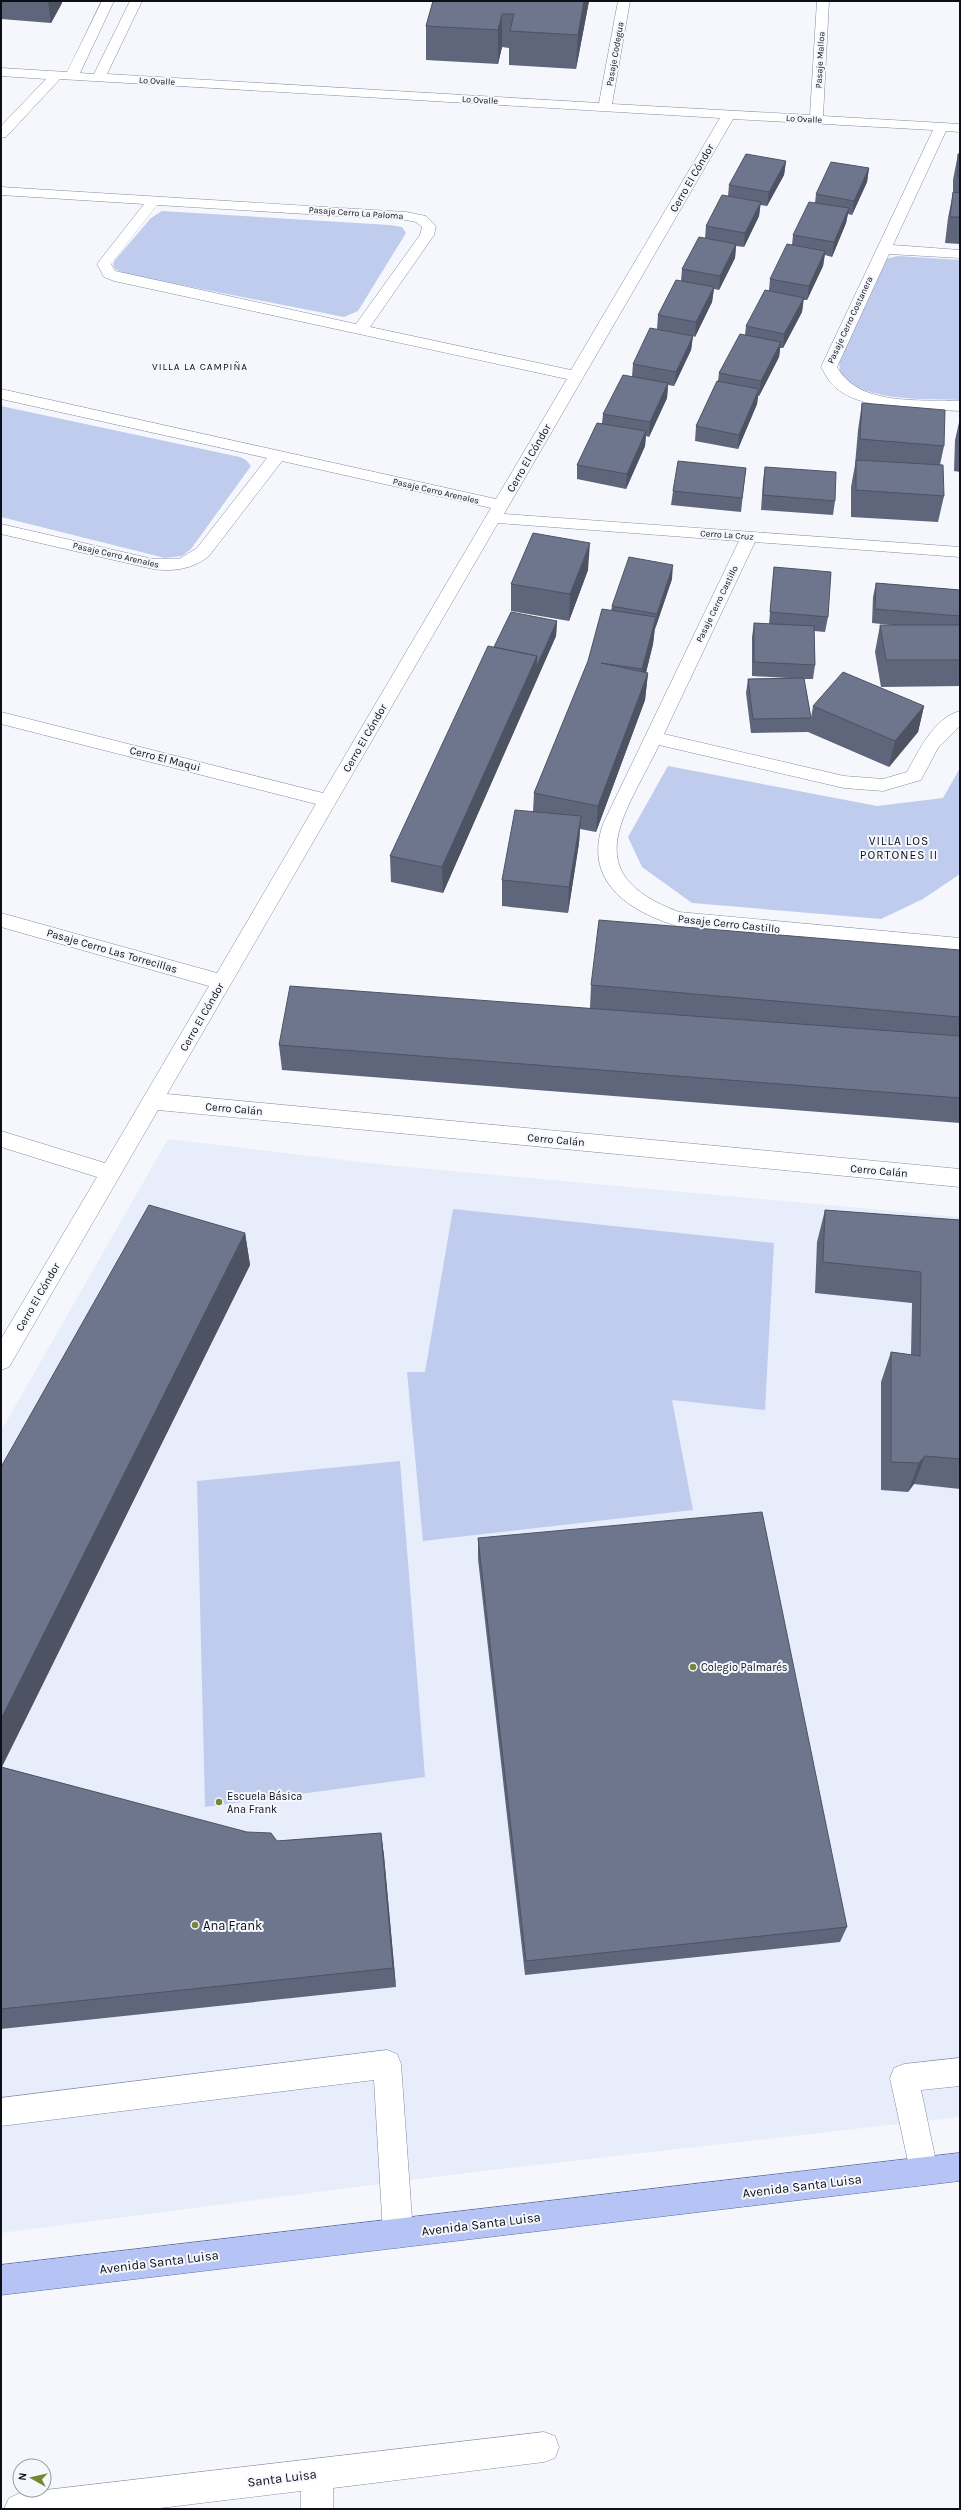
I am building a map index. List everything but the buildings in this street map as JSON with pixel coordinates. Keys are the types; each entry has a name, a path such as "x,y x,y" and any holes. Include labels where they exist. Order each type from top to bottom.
{"main road":[{"name":"Avenida Santa Luisa","path":"1,2280 960,2167"}],"street":[{"path":"72,76 108,1"},
{"path":"99,77 136,1"},
{"name":"Pasaje Codegua","path":"605,107 624,1"},
{"name":"Pasaje Malloa","path":"816,120 823,1"},
{"name":"Lo Ovalle","path":"1,72 960,128"},
{"path":"1,134 58,75"},
{"name":"Cerro El Cóndor","path":"1,1360 329,801 729,114"},
{"name":"Pasaje Cerro Costanera","path":"941,127 832,357 829,367 831,375 844,389 864,397 960,406"},
{"name":"Pasaje Cerro La Paloma","path":"1,191 406,216 421,219 429,226 427,235 360,330"},
{"path":"154,200 104,264 109,274 119,278 576,376"},
{"path":"883,250 960,254"},
{"name":"Pasaje Cerro Arenales","path":"1,394 278,455 497,511"},
{"name":"Pasaje Cerro Arenales","path":"1,529 158,565 184,563 198,557 203,552 278,455"},
{"name":"Cerro La Cruz","path":"497,511 750,536 960,552"},
{"name":"Pasaje Cerro Castillo","path":"750,536 612,824 605,853 612,874 620,885 641,903 666,915 690,921 960,945"},
{"path":"653,737 844,782 883,785 902,781 914,776 931,745 948,726 960,717"},
{"name":"Cerro El Maqui","path":"1,718 329,801"},
{"name":"Pasaje Cerro Las Torrecillas","path":"1,920 223,982"},
{"name":"Cerro Calán","path":"153,1102 960,1178"},
{"path":"1,1139 111,1173"},
{"path":"1,2112 387,2064 398,2233"},
{"path":"924,2171 904,2078 960,2072"},
{"name":"Santa Luisa","path":"20,2509 544,2447"},
{"path":"317,2509 318,2474"}],"shaded area":[{"path":"162,211 390,225 402,227 406,233 358,311 344,317 126,274 115,269 113,264 115,260 151,218"},
{"path":"898,256 960,260 960,400 913,399 878,394 862,389 849,382 840,373 839,360 885,259"},
{"path":"1,406 240,457 246,460 251,466 191,549 182,556 165,558 1,517"},
{"path":"668,766 877,806 943,798 960,768 960,874 923,899 881,919 692,903 642,867 628,837"},
{"path":"168,1139 386,1165 960,1217 960,2117 466,2173 1,2233 1,1431"},
{"path":"453,1209 774,1243 765,1410 672,1400 693,1510 423,1541 407,1372 425,1372"},
{"path":"400,1461 425,1777 205,1807 197,1481"}],"place":[{"name":"Colegio Palmarés","path":"693,1667"},
{"name":"Escuela Básica Ana Frank","path":"219,1802"},
{"name":"Ana Frank","path":"195,1925"}],"district":[{"name":"VILLA LA CAMPIÑA","path":"200,367"},
{"name":"VILLA LOS PORTONES II","path":"899,848"}]}
